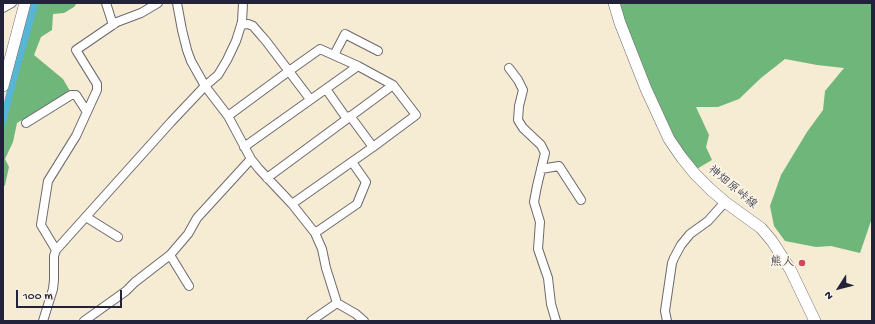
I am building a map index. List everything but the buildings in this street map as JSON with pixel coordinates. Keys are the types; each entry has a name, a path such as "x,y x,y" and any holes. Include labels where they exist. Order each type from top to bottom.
{"street":[{"path":"3,8 12,3"},
{"path":"3,86 25,3"},
{"path":"106,3 113,25"},
{"path":"56,250 41,225 48,181 76,136 97,90 97,84 76,50 117,22 141,13 158,3"},
{"path":"177,3 187,50 191,61 205,86 228,116 251,159 292,204 315,233 322,249 326,268 337,303 356,314 364,321"},
{"path":"43,321 53,289 54,256 56,250 171,122 205,86 218,75 236,41 241,25 243,3"},
{"name":"神畑原峠線","path":"614,3 620,23 646,88 669,139 682,158 710,190 761,228 772,241 790,269 815,321"},
{"path":"241,25 248,24 252,26 266,41 310,99"},
{"path":"334,55 345,34 378,51"},
{"path":"228,116 320,49 358,66 393,85 416,115 292,204"},
{"path":"244,147 358,66"},
{"path":"509,68 523,90 519,106 518,120 545,153 542,169 536,186 534,202 540,222 538,249 548,278 551,304 556,321"},
{"path":"267,178 393,85"},
{"path":"326,89 373,147"},
{"path":"26,123 71,95 76,95 87,112"},
{"path":"84,321 126,291 135,282 170,255 188,234 197,218 251,159"},
{"path":"315,233 357,204 366,182 352,162"},
{"path":"542,169 559,166 581,200"},
{"path":"667,321 665,311 672,262 681,244 690,234 708,221 725,202"},
{"path":"86,217 118,237"},
{"path":"170,255 189,286"},
{"path":"311,321 337,303"}],"green space":[{"path":"27,3 77,3 74,7 64,13 53,14 52,30 41,37 34,55 63,79 70,91 17,123 13,142 5,159 9,167 5,185 3,187 3,130"},
{"path":"617,3 872,3 872,218 860,253 831,246 816,247 785,241 774,226 770,206 781,175 807,132 823,110 825,91 844,68 785,59 761,78 739,99 718,107 696,107 709,135 706,147 712,160 695,170 683,156 665,121"}],"waterway":[{"path":"3,121 35,3"}],"place":[{"name":"熊人","path":"802,263"}]}
